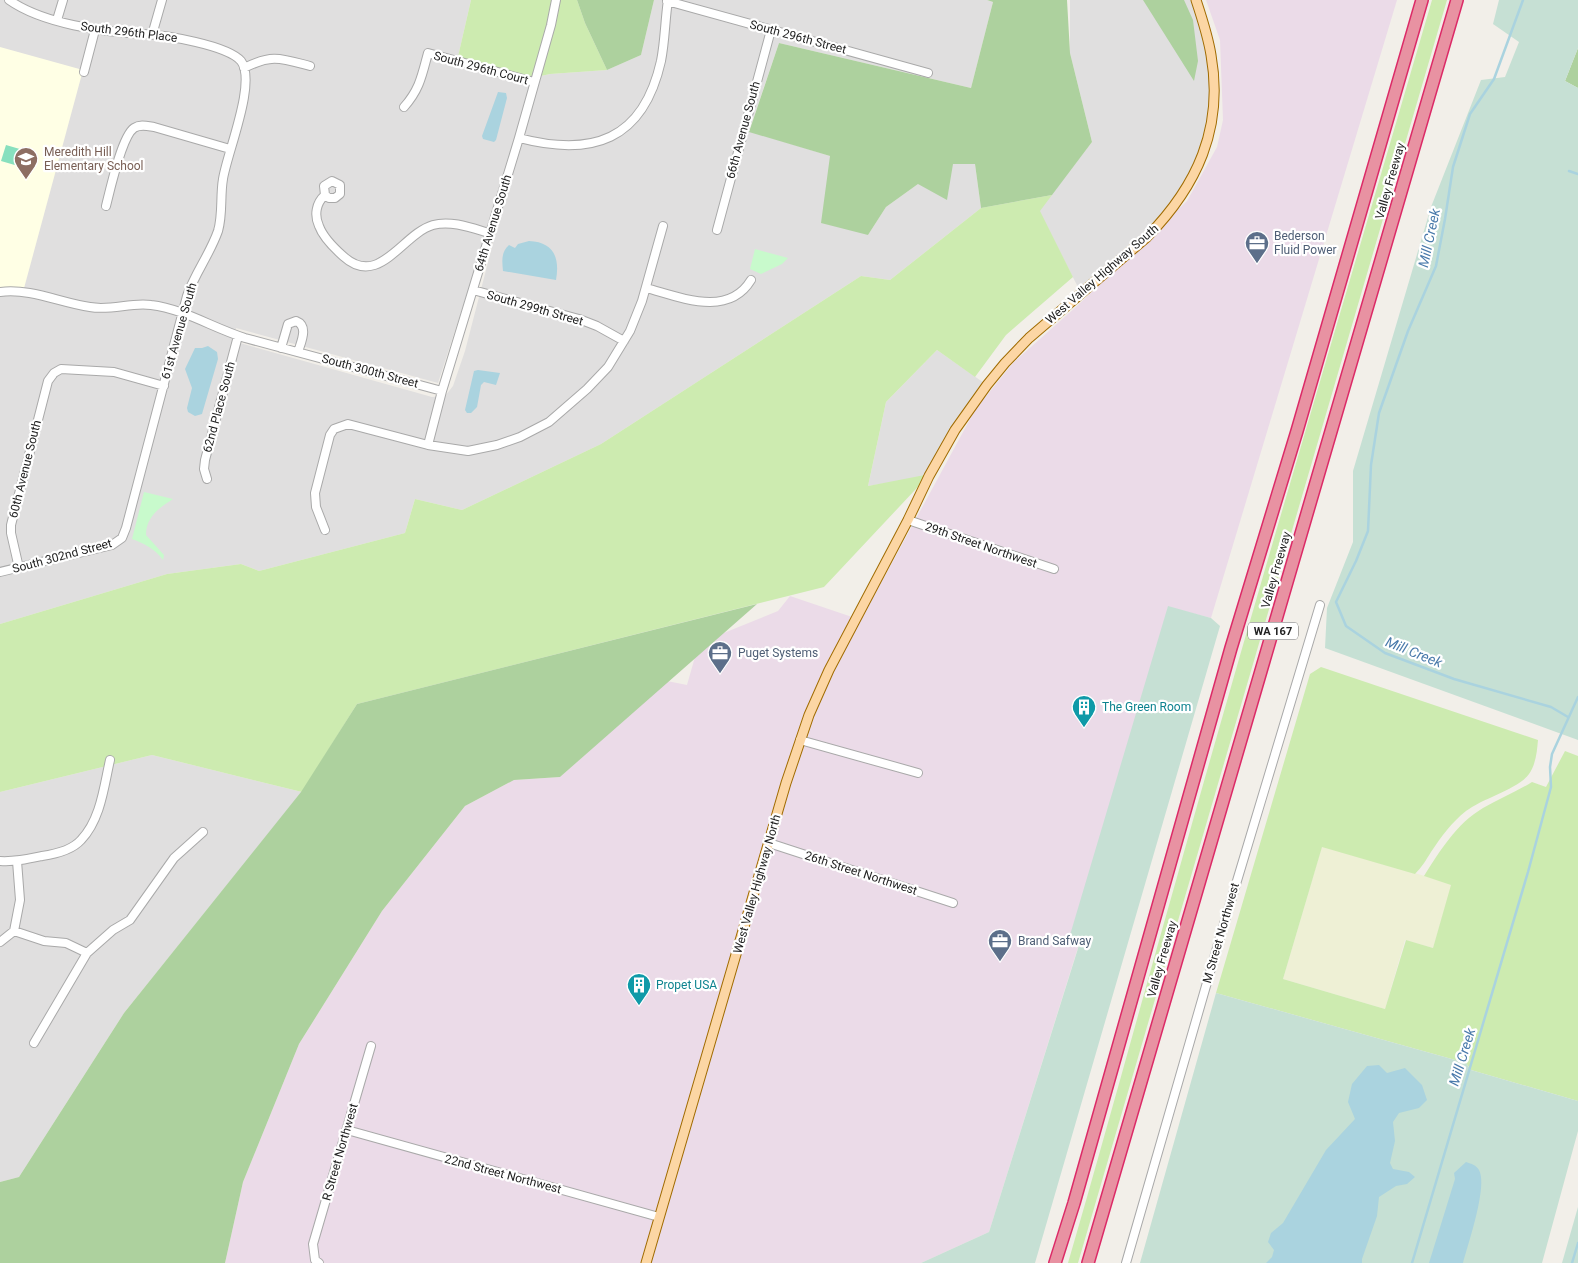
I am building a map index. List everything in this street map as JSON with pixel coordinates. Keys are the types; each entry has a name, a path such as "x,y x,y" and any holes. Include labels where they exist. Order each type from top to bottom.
{"highway":[{"name":"Valley Freeway","path":"1055,1263 1074,1203 1234,639 1297,431 1422,0"},
{"name":"Valley Freeway","path":"1088,1263 1457,0"}],"main road":[{"name":"West Valley Highway South","path":"908,520 947,442 999,370 1029,338 1147,237 1170,213 1190,184 1207,141 1212,121 1214,95 1211,54 1196,0"},
{"name":"West Valley Highway North","path":"646,1263 808,715 829,670 908,520"}],"street":[{"name":"South 296th Place","path":"9,0 28,10 95,30 152,35 199,43 224,51 237,58 244,68"},
{"path":"57,20 63,0"},
{"path":"152,35 162,0"},
{"name":"64th Avenue South","path":"428,445 442,390 519,138 556,0"},
{"path":"519,138 552,145 584,144 602,141 616,135 631,122 645,103 652,88 660,61 668,0"},
{"name":"South 296th Street","path":"668,0 928,73"},
{"path":"84,72 95,30"},
{"name":"66th Avenue South","path":"717,230 770,30"},
{"name":"South 296th Court","path":"404,107 418,87 428,53 534,82"},
{"path":"244,68 262,60 271,59 310,66"},
{"name":"61st Avenue South","path":"122,538 182,313 194,277 210,250 218,231 223,178 245,92 244,68"},
{"path":"106,206 124,145 130,133 137,127 154,128 230,149"},
{"path":"325,195 320,200 316,211 320,230 342,255 351,262 361,266 382,262 414,235 434,225 451,224 489,233"},
{"path":"325,530 316,507 315,492 330,435 334,429 348,424 428,445 468,451 520,437 549,422 587,388 608,367 637,315 663,226"},
{"path":"646,288 712,303 720,302 739,294 751,280"},
{"name":"South 299th Street","path":"472,290 579,320 596,326 624,341"},
{"name":"South 300th Street","path":"0,292 23,292 99,308 140,304 173,309 238,336 442,390"},
{"path":"281,348 288,324 296,321 304,329 298,352"},
{"name":"62nd Place South","path":"207,479 204,469 205,460 238,336"},
{"name":"60th Avenue South","path":"19,568 11,525 48,381 54,373 61,369 114,372 164,386"},
{"name":"29th Street Northwest","path":"908,520 1054,569"},
{"name":"South 302nd Street","path":"0,572 112,545 122,538"},
{"name":"M Street Northwest","path":"1126,1263 1221,934 1320,605"},
{"path":"800,740 918,773"},
{"path":"0,861 17,861 52,854 68,849 81,840 93,823 110,760"},
{"path":"34,1043 87,953 113,930 130,920 174,858 204,832"},
{"name":"26th Street Northwest","path":"769,843 952,903"},
{"path":"0,942 14,931 20,900 17,861"},
{"path":"14,931 44,941 66,943 87,953"},
{"name":"R Street Northwest","path":"317,1261 313,1244 371,1046"},
{"name":"22nd Street Northwest","path":"346,1130 659,1217"}],"shaded area":[{"path":"0,0 471,0 457,61 536,77 550,74 607,70 641,55 654,0 987,0 993,2 971,88 779,43 749,131 830,156 868,235 886,207 918,184 953,164 975,164 981,208 890,280 861,276 601,444 462,510 415,499 405,533 259,571 241,564 167,574 0,624","holes":["532,93 465,351 453,386 445,396 432,397 233,341 236,328 438,383"]},
{"path":"1070,0 1196,0 1213,64 1210,131 1179,201 1081,293 1039,211 1092,142 1070,53"},
{"path":"1206,0 1397,0 1211,618 1168,607 1080,941 989,1232 921,1263 225,1263 243,1182 299,1044 382,911 465,806 514,780 560,777 667,681 687,685 699,643 778,611 790,596 861,620 975,410 1013,363 1077,306 1187,201 1217,147 1223,120 1220,40"},
{"path":"1499,0 1578,0 1578,48 1565,81 1578,88 1578,740 1325,648 1327,608 1353,542 1353,471 1431,207 1481,80 1505,77 1519,42 1493,24"},
{"name":"Meredith Hill Elementary School","path":"0,47 83,70 23,292 0,292"},
{"path":"937,350 987,385 929,476 868,486 886,402"},
{"path":"1168,606 1211,618 1220,626 1035,1263 921,1263 989,1232 1080,942 1070,935"},
{"path":"152,755 302,792 124,1013 19,1177 0,1182 0,792"},
{"path":"1322,846 1452,884 1433,948 1405,940 1385,1009 1283,979"},
{"path":"1216,993 1466,1063 1471,1070 1578,1101 1578,1131 1542,1263 1140,1263"},
{"path":"1578,1207 1578,1263 1562,1263"}],"green space":[{"path":"471,0 577,0 585,23 607,70 550,74 536,77 534,82 457,61"},
{"path":"577,0 654,0 641,55 607,70 585,23"},
{"path":"987,0 1067,0 1070,53 1092,142 1052,195 981,208 975,164 953,164 947,200 918,184 886,207 868,235 821,223 830,156 749,132 779,43 971,88 993,2"},
{"path":"1143,0 1184,0 1193,20 1198,61 1194,81"},
{"path":"1432,0 1447,0 1078,1263 1068,1263 1239,657"},
{"path":"1578,48 1578,88 1565,81"},
{"path":"6,145 30,152 25,168 1,161"},
{"path":"1052,195 1040,211 1073,277 1006,335 975,377 937,350 886,402 868,486 930,474 824,587 357,704 302,792 152,755 0,792 0,624 167,574 241,564 259,571 405,533 415,499 462,510 601,444 861,276 890,280 981,208"},
{"path":"755,249 788,258 782,264 761,274 750,269"},
{"path":"144,492 173,499 151,518 146,535 164,555 163,560 149,547 132,539"},
{"path":"757,604 560,777 514,780 465,806 382,911 299,1044 243,1182 225,1263 0,1263 0,1182 19,1177 124,1013 301,792 357,704"},
{"path":"1321,667 1538,740 1537,749 1529,774 1509,789 1473,806 1461,815 1443,835 1415,874 1322,847 1283,979 1385,1009 1406,940 1433,948 1451,885 1424,876 1449,839 1473,814 1483,808 1532,782 1546,787 1565,751 1578,756 1578,1101 1471,1070 1466,1063 1216,993 1310,674"}],"water":[{"path":"498,92 506,93 507,98 494,142 483,139 482,136"},
{"path":"529,241 544,244 550,248 556,258 556,280 503,271 502,264 506,248 509,245 515,248 518,244"},
{"path":"208,346 217,352 218,359 202,414 195,416 188,412 187,408 192,388 185,369 195,348"},
{"path":"474,371 500,373 496,385 484,382 481,385 477,407 471,413 467,413 465,410"},
{"path":"1379,1065 1387,1073 1405,1068 1422,1085 1427,1100 1419,1108 1399,1113 1393,1122 1395,1141 1390,1163 1393,1169 1409,1172 1415,1177 1407,1184 1396,1186 1379,1197 1377,1216 1362,1263 1266,1263 1272,1257 1274,1250 1268,1242 1271,1233 1283,1223 1326,1150 1355,1119 1348,1102 1352,1084 1367,1066"},
{"path":"1466,1162 1479,1170 1481,1189 1463,1263 1429,1263 1455,1179 1454,1173"}],"waterway":[{"name":"Mill Creek","path":"1523,0 1494,79 1470,114 1453,167 1436,266 1408,331 1379,413 1371,465 1368,531 1336,602 1346,626 1385,653 1454,679 1551,707 1568,717"},
{"path":"1569,171 1578,174"},
{"name":"Mill Creek","path":"1412,1263 1528,872 1551,787 1550,767 1552,754 1578,697"},
{"path":"1572,1263 1578,1243"}],"place":[{"name":"Meredith Hill Elementary School","path":"26,180"},
{"name":"Bederson Fluid Power","path":"1257,264"},
{"name":"Puget Systems","path":"720,674"},
{"name":"The Green Room","path":"1084,728"},
{"name":"Brand Safway","path":"1000,962"},
{"name":"Propet USA","path":"639,1006"}]}
